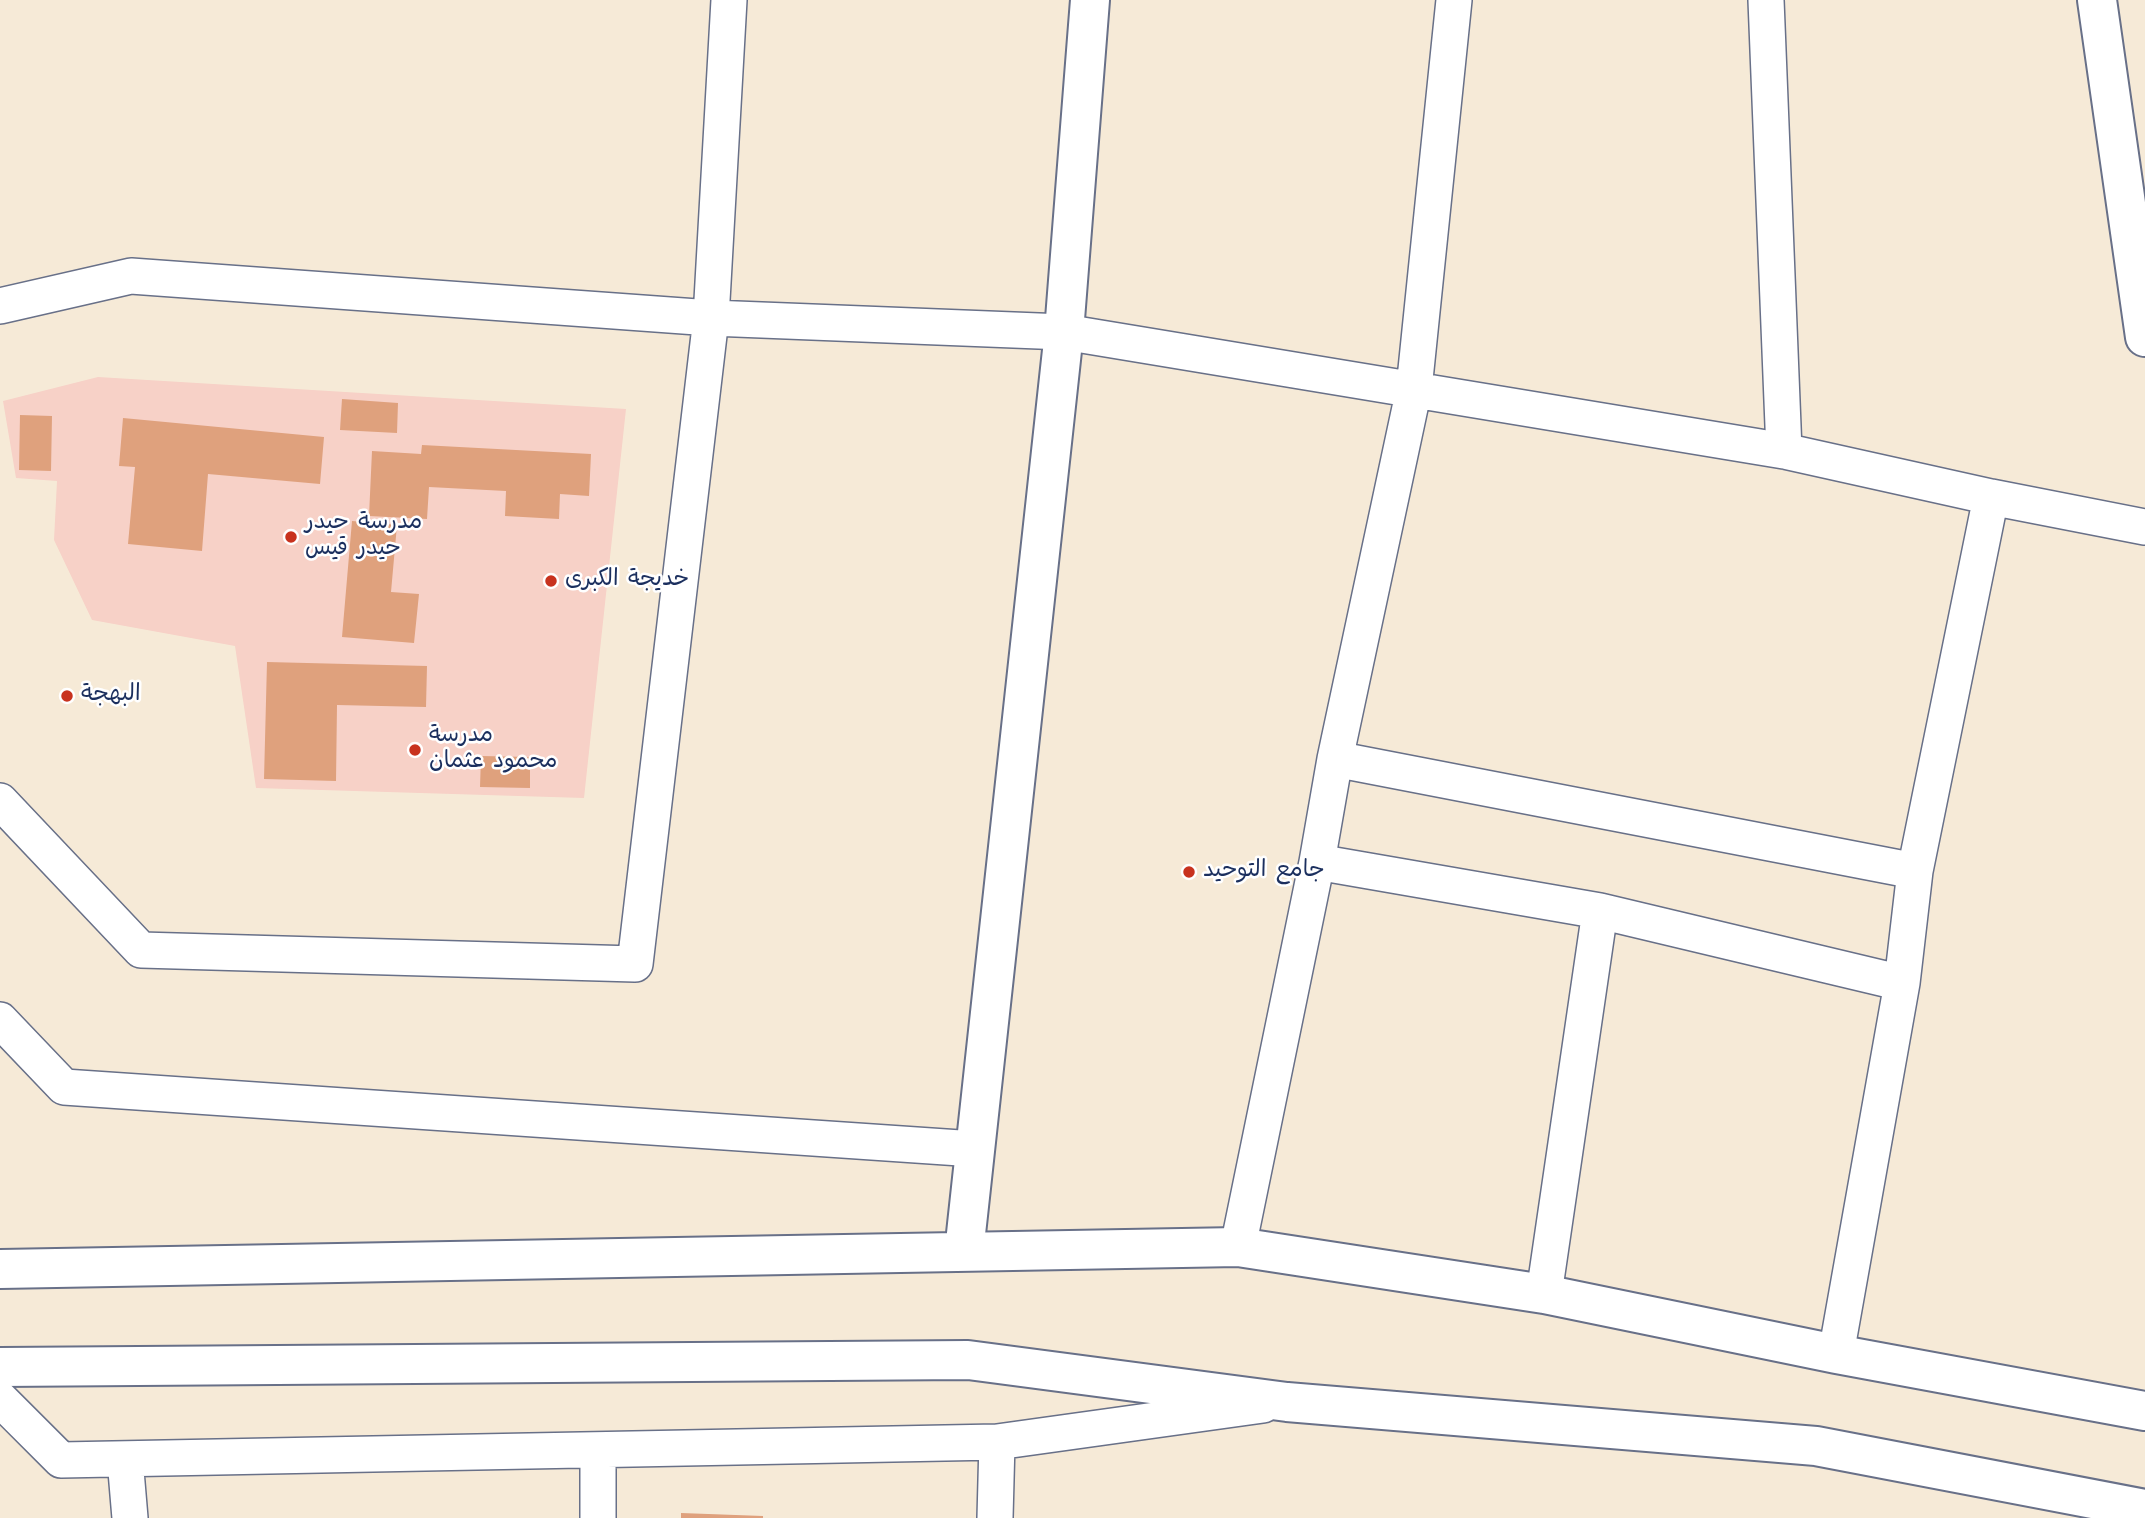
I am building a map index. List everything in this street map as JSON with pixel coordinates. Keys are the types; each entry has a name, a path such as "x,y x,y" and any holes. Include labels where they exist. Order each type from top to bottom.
{"main road":[{"path":"964,1252 1064,332 1090,0"},
{"path":"2097,0 2145,337"},
{"path":"0,1269 1238,1247 1544,1294 1836,1354 2145,1411"},
{"path":"0,1367 968,1360 1287,1402 1816,1446 2145,1509"}],"street":[{"path":"0,801 141,950 635,964 711,318 729,0"},
{"path":"1238,1247 1317,862 1335,759 1414,390 1454,0"},
{"path":"1766,0 1784,451"},
{"path":"0,306 131,276 711,318 1064,332 1784,451 1991,497 2145,527"},
{"path":"1836,1354 1902,982 1915,871 1991,497"},
{"path":"1335,759 1915,871"},
{"path":"1317,862 1600,911 1902,982"},
{"path":"1544,1294 1600,911"},
{"path":"0,1020 64,1087 975,1149"},
{"path":"0,1399 61,1460 997,1442 1287,1402"},
{"path":"995,1518 997,1442"},
{"path":"598,1450 598,1518"},
{"path":"125,1459 130,1518"}],"shaded area":[{"path":"98,377 626,409 584,798 256,788 235,646 92,620 54,540 57,481 16,478 3,401"}],"building":[{"path":"342,399 398,403 397,433 340,430"},
{"path":"20,415 52,416 51,471 19,470"},
{"path":"123,418 324,437 320,484 208,474 202,551 128,544 135,467 119,466"},
{"path":"422,445 591,454 589,496 560,494 559,519 505,516 506,491 429,487 427,519 369,516 372,451 421,454"},
{"path":"352,521 397,525 391,592 419,594 414,643 342,637"},
{"path":"267,662 427,666 426,707 337,705 336,781 264,779"},
{"path":"481,756 530,757 530,788 480,787"},
{"path":"681,1513 763,1516 763,1518 681,1518"}],"place":[{"name":"مدرسة حيدر حيدر قيس","path":"291,537"},
{"name":"خديجة الكبرى","path":"551,581"},
{"name":"البهجة","path":"67,696"},
{"name":"مدرسة محمود عثمان","path":"415,750"},
{"name":"جامع التوحيد","path":"1189,872"}]}
